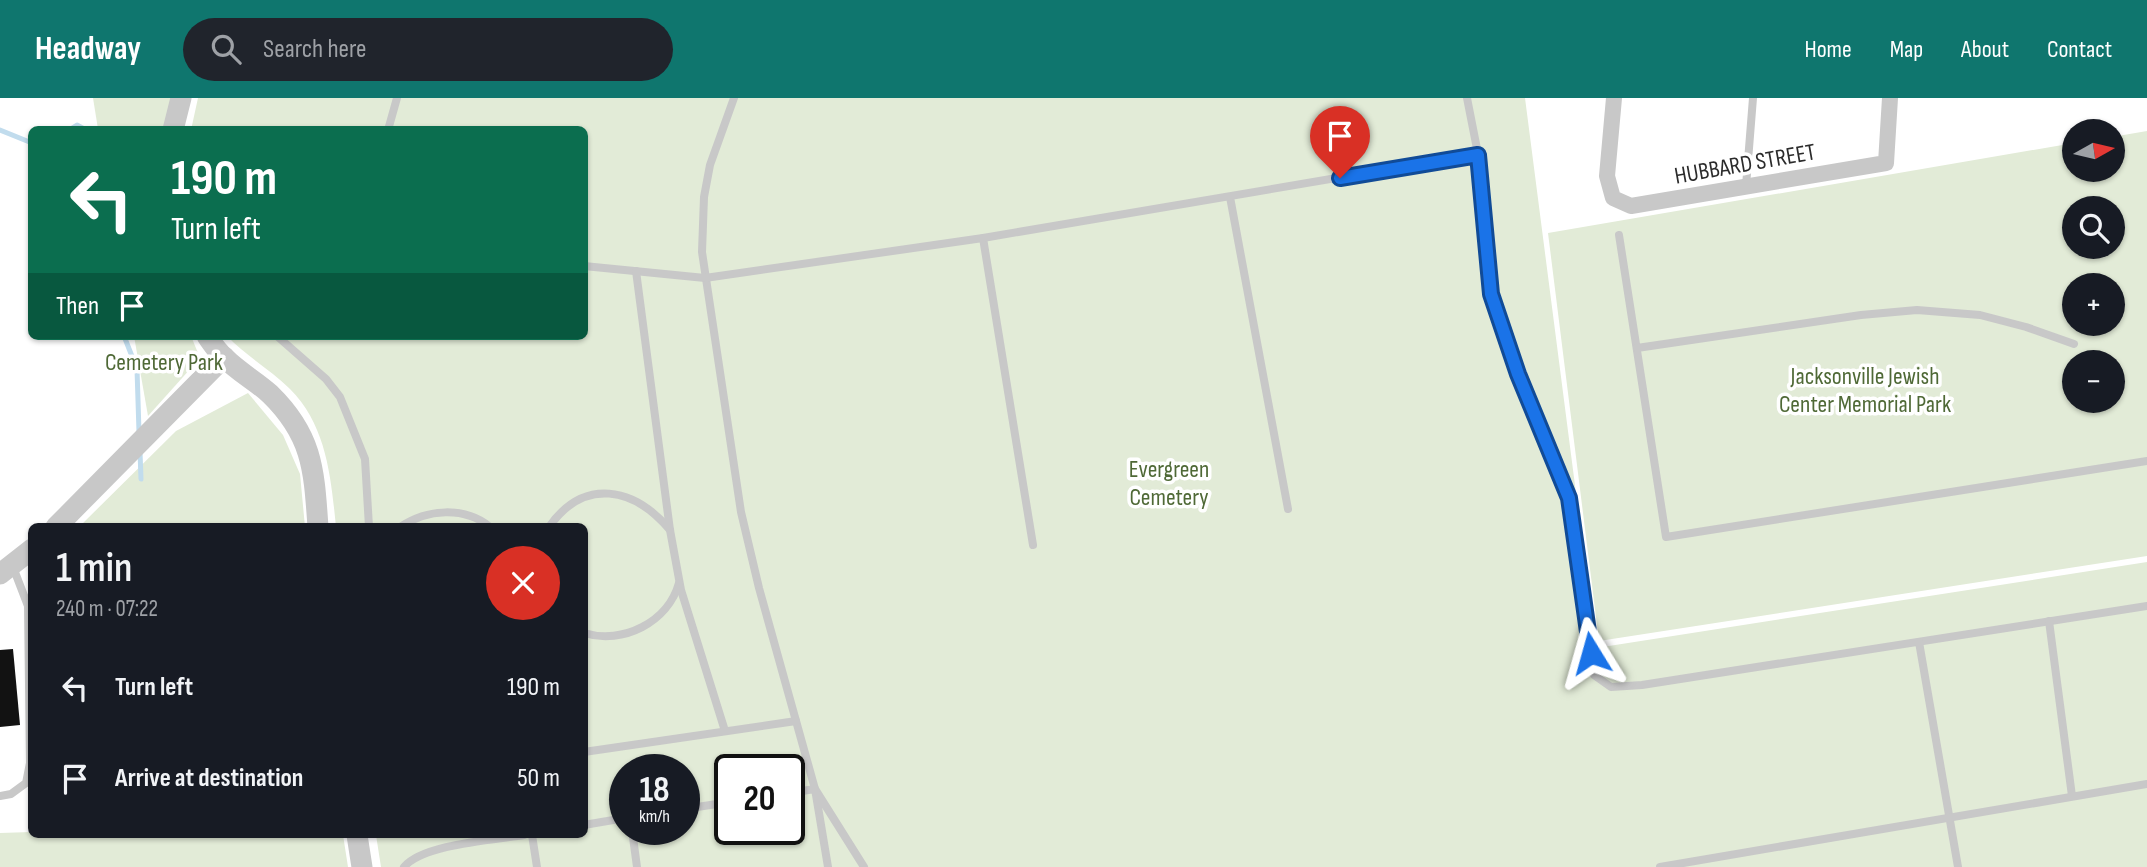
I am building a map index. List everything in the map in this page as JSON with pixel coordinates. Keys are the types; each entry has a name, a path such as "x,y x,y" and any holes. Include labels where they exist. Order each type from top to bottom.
{"street":[{"path":"174,126 181,98"},
{"name":"HUBBARD STREET","path":"1614,98 1607,176 1613,198 1631,206 1886,163 1890,98"},
{"path":"210,340 224,357 269,393 289,415 306,442 314,471 318,523"},
{"path":"60,523 224,357"},
{"path":"6,569 28,553"},
{"path":"357,838 362,867"}],"lane":[{"path":"389,126 397,98"},
{"path":"734,98 710,166 704,197 702,252 705,278 741,512 759,588 815,789 828,867"},
{"path":"1467,98 1478,155 1491,294 1518,374 1569,498 1594,675 1611,687 1642,685 2147,606"},
{"path":"1746,186 1753,98"},
{"path":"588,266 705,278 983,238 1478,155"},
{"path":"1230,197 1288,509"},
{"path":"1619,235 1667,537 2147,461"},
{"path":"983,238 1033,545"},
{"path":"636,271 679,581 725,732"},
{"path":"1637,348 1861,315 1917,310 1980,315 2074,344"},
{"path":"281,340 326,380 340,397 365,458 369,523"},
{"path":"553,523 571,502 599,494 614,494 641,503 656,513 670,530"},
{"path":"406,523 429,513 449,512 467,515 482,523"},
{"path":"6,569 28,606"},
{"path":"588,633 612,636 647,625 671,603 679,581"},
{"path":"2049,621 2072,796"},
{"path":"1919,642 1958,867"},
{"path":"588,751 796,721"},
{"path":"0,796 11,794 26,783 28,773"},
{"path":"1660,867 2147,784"},
{"path":"805,791 815,789"},
{"path":"815,789 864,867"},
{"path":"588,824 609,821"},
{"path":"404,867 428,851 506,838"},
{"path":"532,838 537,867"},
{"path":"634,845 637,867"}],"green space":[{"path":"93,98 172,98 166,126 98,126"},
{"name":"Evergreen Cemetery","path":"198,98 1525,98 1596,648 2147,562 2147,867 381,867 376,838 588,838 588,523 336,523 325,453 312,419 290,389 231,340 588,340 588,126 192,126"},
{"name":"Jacksonville Jewish Center Memorial Park","path":"2147,131 2147,556 1599,641 1548,233 2062,145 2062,182 2125,182 2125,135"},
{"name":"Cemetery Park","path":"135,340 193,340 200,358 148,416"},
{"path":"248,393 283,435 300,474 305,523 83,523 176,431"},
{"path":"28,832 28,838 343,838 348,867 0,867 0,833"}],"building":[{"path":"13,649 20,725 0,727 0,650"}],"waterway":[{"path":"0,130 28,141"},
{"path":"126,340 137,369 139,432"},
{"path":"140,452 141,479"}],"route":[{"path":"1340,178 1478,155 1491,294 1518,374 1569,498 1591,653"}]}
